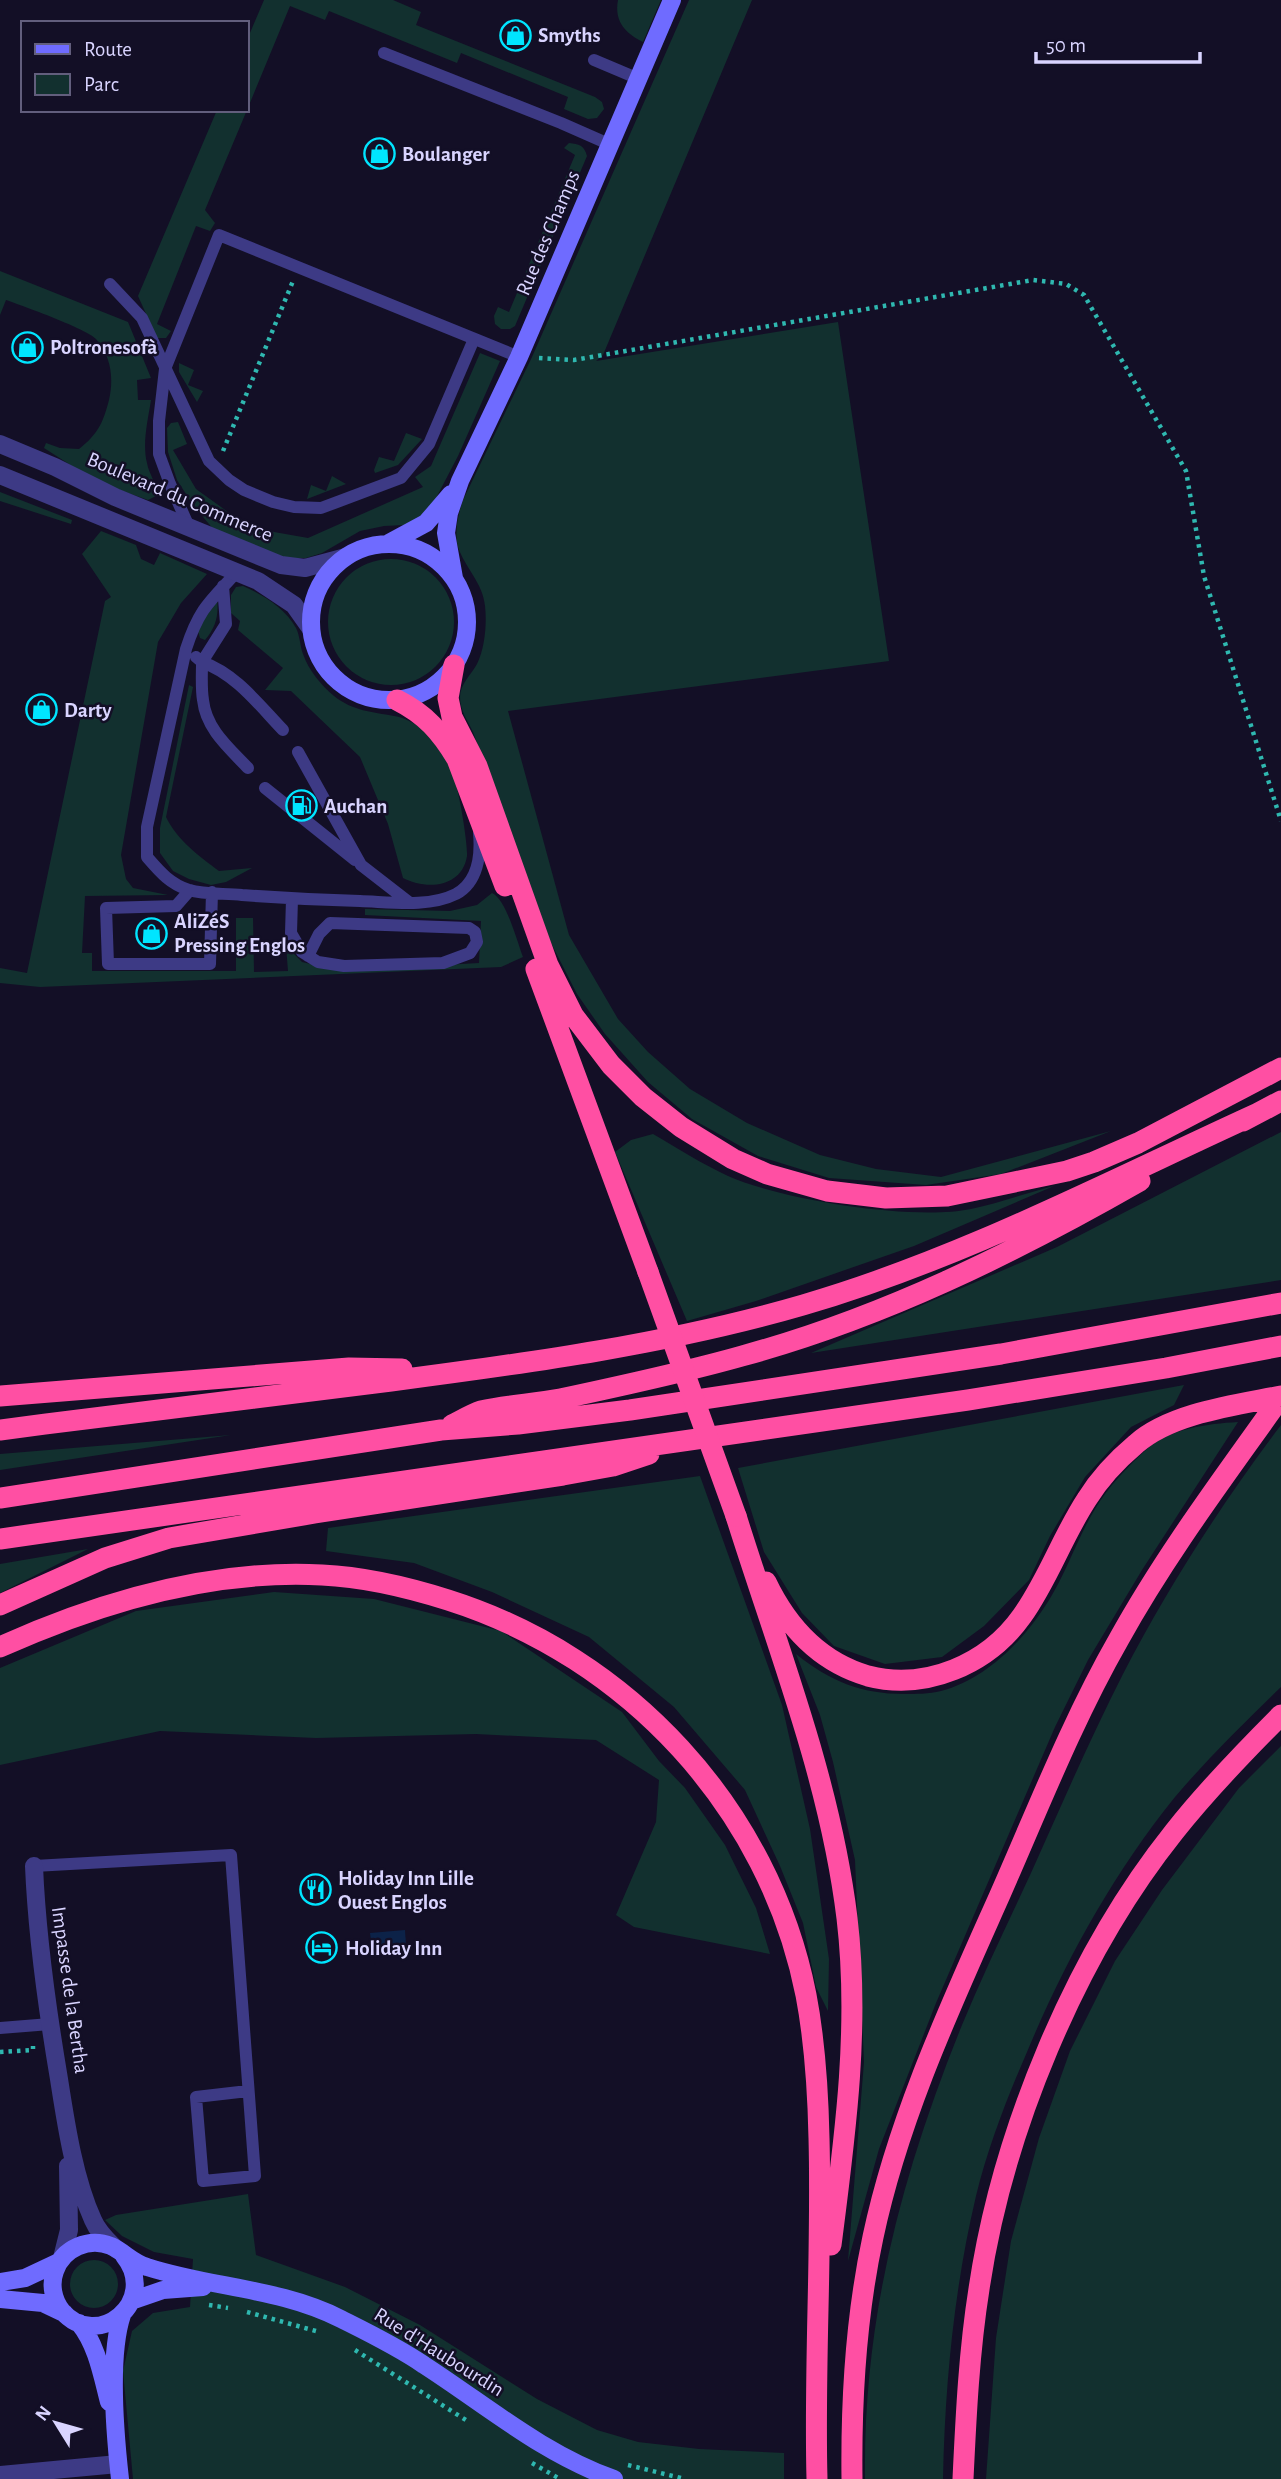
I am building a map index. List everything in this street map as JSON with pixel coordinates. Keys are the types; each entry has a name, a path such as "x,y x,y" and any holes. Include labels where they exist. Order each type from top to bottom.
{"highway":[{"path":"454,665 448,698 452,717 477,766 548,965 573,1015 611,1065 643,1097 681,1127 733,1160 767,1174 827,1191 886,1198 947,1196 1041,1177 1094,1162 1138,1143 1281,1068"},
{"path":"397,699 422,714 441,733 457,759 478,811 736,1516 816,1761 830,1816 847,1922 852,1989 849,2081 819,2345"},
{"path":"0,1430 453,1373 587,1353 718,1327 806,1304 963,1249 1281,1101"},
{"path":"441,1430 481,1412 616,1387 742,1356 799,1339 897,1302 984,1265 1055,1230 1256,1114"},
{"path":"0,1498 441,1430 518,1424 630,1410 1001,1354 1281,1303"},
{"path":"0,1539 968,1400 1166,1368 1281,1346"},
{"path":"0,1395 349,1368 453,1373"},
{"path":"736,1516 778,1603 800,1635 814,1648 834,1662 879,1679 932,1678 977,1659 999,1642 1022,1617 1086,1500 1116,1462 1139,1441 1164,1426 1195,1415 1281,1396"},
{"path":"852,2479 854,2388 864,2284 885,2189 915,2098 991,1914 1101,1671 1152,1584 1281,1396"},
{"path":"0,1605 104,1558 169,1538 613,1466 686,1439"},
{"path":"0,1647 94,1609 195,1584 275,1575 346,1577 427,1593 495,1616 555,1647 654,1719 708,1780 749,1840 767,1875 798,1962 812,2034 818,2101 820,2183 817,2479"},
{"path":"963,2479 967,2402 979,2288 999,2191 1026,2102 1051,2042 1084,1974 1131,1892 1181,1822 1219,1778 1281,1717"}],"street":[{"name":"Rue des Champs","path":"454,578 446,533 449,513 460,481 519,357 672,0"},
{"name":"Boulevard du Commerce","path":"0,444 55,467 115,497 269,560 292,567 316,566 346,556"},
{"path":"0,475 237,572 282,595 311,629 320,659 339,682 366,696 397,699 419,694 432,687 454,665 464,645 467,622 464,599 454,578 444,566 426,553 405,545 389,543 367,547 346,556 329,572 320,584 313,606 311,629"},
{"name":"Rue des Champs","path":"389,543 426,523 460,481"},
{"name":"Impasse de la Bertha","path":"34,1866 36,1922 66,2120 82,2188 94,2222 120,2253"},
{"name":"Impasse de la Bertha","path":"61,2260 68,2239 70,2206 66,2120"},
{"path":"0,2282 25,2278 61,2260 75,2248 101,2243 146,2267 230,2286"},
{"path":"0,2475 119,2472 115,2433 116,2344 135,2280 133,2270 120,2253"},
{"path":"61,2260 53,2276 53,2291 64,2312"},
{"path":"79,2323 102,2325 127,2308 163,2290 230,2286"},
{"name":"Rue d'Haubourdin","path":"230,2286 284,2296 340,2318 423,2364 547,2448 614,2479"},
{"path":"0,2299 43,2303 64,2312 79,2323 88,2334 93,2347 115,2433"}],"lane":[{"path":"384,53 611,145"},
{"path":"594,60 639,79"},
{"path":"189,527 159,454 159,421 165,369 219,235 519,357"},
{"path":"110,284 142,318 209,461 244,490 294,507 321,508 401,478 429,444 474,339"},
{"path":"237,572 206,604 195,622 186,649 147,827 147,857 167,880 190,890 292,899 410,903 439,900 456,894 468,885 475,872 479,858 478,811"},
{"path":"223,586 226,624 202,662 202,700 207,717 220,739 248,768"},
{"path":"186,649 202,662 220,668 283,730"},
{"path":"298,752 361,865"},
{"path":"265,788 410,903"},
{"path":"190,890 176,906 106,908 108,964 210,964 212,892"},
{"path":"292,899 292,933 302,952 318,962 344,966 443,963 470,953 477,942 475,932 469,928 330,923"},
{"path":"308,956 319,934 330,923 330,900"},
{"path":"34,1866 231,1855 255,2176 203,2181 196,2097 248,2091"},
{"path":"0,2028 50,2024"}],"path":[{"path":"216,468 298,267"},
{"path":"519,357 574,360 1033,280 1066,284 1084,295 1186,471 1204,576 1281,821"},
{"path":"0,2052 33,2050 32,2026"},
{"path":"206,2304 229,2308"},
{"path":"242,2311 321,2333"},
{"path":"352,2348 479,2429"},
{"path":"525,2459 560,2479"}],"green space":[{"path":"264,0 393,0 421,12 416,25 595,97 602,102 604,109 597,118 588,119 564,109 568,97 461,53 457,63 329,11 325,20 290,6 248,108 248,38"},
{"path":"618,0 661,0 643,42 622,26 618,14"},
{"path":"689,0 752,0 603,355 596,361 838,322 889,661 508,711 569,935 618,1019 648,1052 690,1089 747,1123 820,1155 876,1169 941,1177 1111,1131 1001,1174 926,1185 829,1178 758,1156 692,1119 648,1082 605,1034 577,994 551,943 461,706 462,688 482,651 486,620 481,590 458,547 457,524 463,500 532,357"},
{"path":"216,112 246,112 205,210 215,223 210,231 196,226 157,324 171,331 166,338 157,338 138,296"},
{"path":"569,143 581,146 587,156 515,326 501,329 495,324 494,316 498,307 509,312 575,155 564,148"},
{"path":"0,271 128,322 151,378 137,380 138,400 151,400 145,448 156,496 148,500 97,482 44,448 46,443 60,448 79,449 91,438 102,422 109,400 110,368 96,339 81,330 6,300 0,315"},
{"path":"480,353 500,361 458,456 435,500 420,519 404,525 360,531 322,553 306,558 284,558 214,530 177,480 168,452 167,428 171,423 178,422 187,444 173,450 196,489 235,517 274,532 308,538 423,487 415,477 431,466"},
{"path":"179,363 194,370 188,385 203,391 197,402 179,372"},
{"path":"406,433 422,439 398,465 375,473 379,457 394,461"},
{"path":"332,476 346,484 307,499 311,485 326,491"},
{"path":"0,492 72,520 71,524 0,501"},
{"path":"101,531 136,545 141,559 154,565 160,553 207,574 181,603 158,642 121,855 126,879 133,888 168,895 85,896 82,953 92,953 92,971 236,971 236,918 253,918 254,972 288,971 286,946 302,962 340,971 479,963 481,921 365,915 365,909 450,911 477,905 492,893 502,903 523,957 501,967 40,987 0,983 0,968 27,973 105,601 111,597 82,554"},
{"path":"391,559 415,564 436,577 449,598 454,622 449,646 436,667 415,680 391,685 367,680 346,667 333,646 328,622 333,598 346,577 367,564"},
{"path":"243,586 273,603 286,614 297,631 309,666 334,696 356,708 400,717 424,730 441,747 456,784 463,817 467,856 458,875 442,884 432,885 403,878 388,824 360,757 291,691 265,690 283,668 238,630 240,621 231,613 231,595 236,587"},
{"path":"217,598 216,621 205,640 200,638 197,628"},
{"path":"189,685 193,687 166,817 182,840 219,871 252,868 226,882 211,885 173,871 160,853 160,828"},
{"path":"1281,1132 1281,1280 811,1353 1057,1247"},
{"path":"653,1134 718,1171 752,1185 848,1206 946,1212 981,1207 1054,1186 914,1246 756,1301 687,1321 615,1152 631,1140"},
{"path":"1184,1385 1174,1405 1131,1427 1085,1477 1050,1536 1029,1580 984,1626 942,1657 885,1664 834,1646 802,1613 764,1552 738,1468"},
{"path":"1238,1422 1142,1570 1088,1660 1055,1727 936,2003 879,2149 848,2261 864,2062 855,1860 820,1715 796,1654 834,1679 874,1692 932,1693 975,1677 1005,1654 1031,1626 1058,1585 1095,1509 1133,1462 1167,1436 1202,1426"},
{"path":"1281,1425 1281,1687 1175,1797 1152,1826 1111,1888 1074,1952 1020,2069 986,2159 968,2231 952,2337 943,2479 865,2479 871,2361 890,2247 921,2136 962,2025 1123,1674 1158,1609 1197,1546"},
{"path":"231,1435 0,1470 0,1454"},
{"path":"700,1476 782,1705 810,1829 829,1959 828,2011 816,1987 803,1923 745,1790 674,1707 589,1637 492,1592 414,1563 326,1551 328,1528"},
{"path":"88,1549 0,1593 0,1564"},
{"path":"274,1592 374,1599 501,1631 622,1712 659,1761 685,1788 725,1845 756,1908 770,1954 634,1927 616,1915 656,1822 659,1780 596,1740 476,1734 316,1738 160,1731 0,1765 0,1668 136,1611"},
{"path":"1281,1746 1281,2479 986,2479 996,2338 1011,2241 1039,2138 1070,2051 1115,1961 1162,1890 1239,1788"},
{"path":"248,2194 256,2255 345,2287 420,2325 537,2399 597,2430 638,2442 699,2449 784,2453 784,2479 133,2479 123,2371 132,2331 153,2313 190,2307 193,2259 154,2252 122,2236 105,2220 116,2215"},
{"path":"94,2260 111,2267 118,2284 111,2301 94,2308 77,2301 70,2284 77,2267"}],"water":[{"path":"405,1930 406,1945 372,1948 370,1933"}],"place":[{"name":"Smyths","path":"515,35"},
{"name":"Boulanger","path":"379,154"},
{"name":"Poltronesofà","path":"27,347"},
{"name":"Darty","path":"41,710"},
{"name":"Auchan","path":"301,806"},
{"name":"AliZéS Pressing Englos","path":"151,933"},
{"name":"Holiday Inn Lille Ouest Englos","path":"315,1890"},
{"name":"Holiday Inn","path":"322,1948"}]}
